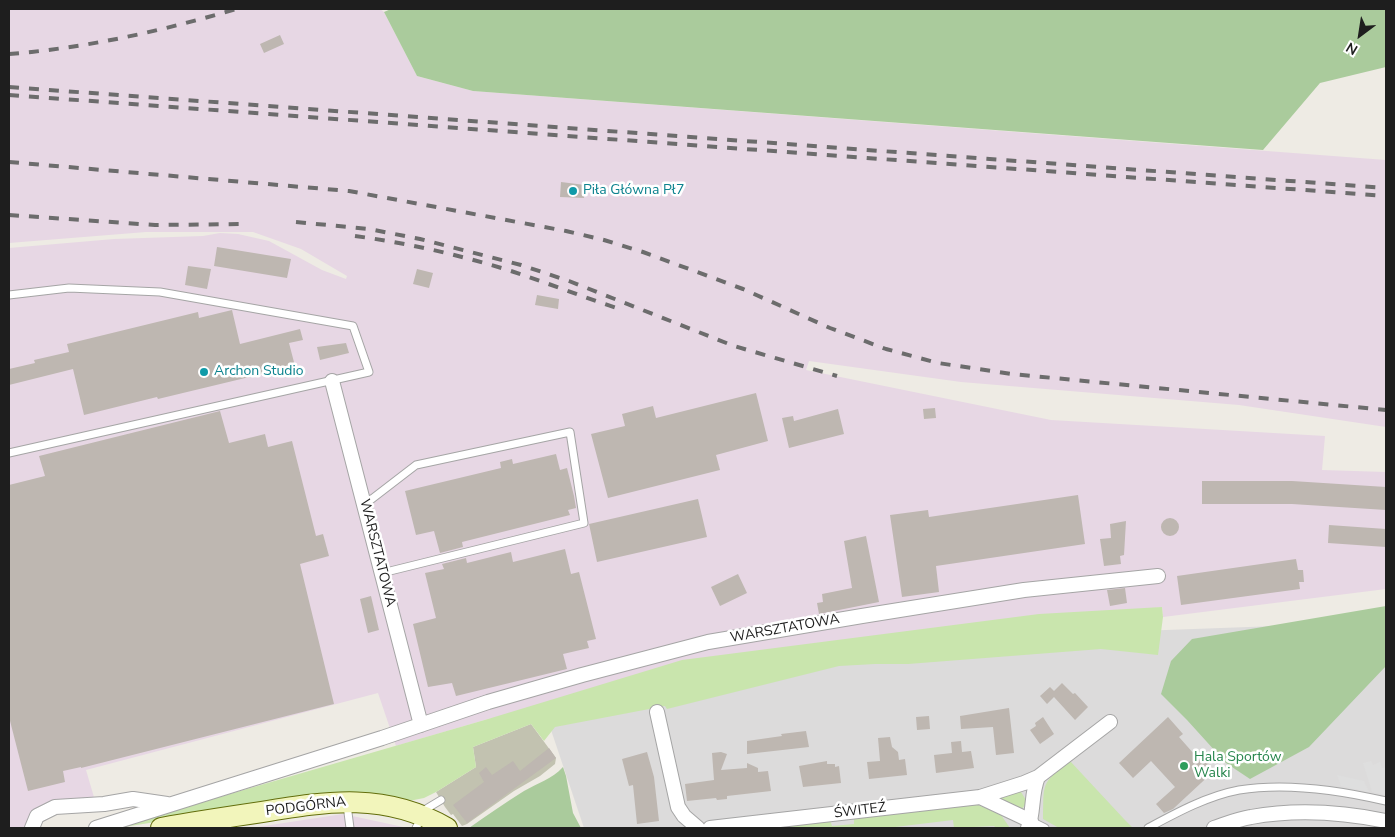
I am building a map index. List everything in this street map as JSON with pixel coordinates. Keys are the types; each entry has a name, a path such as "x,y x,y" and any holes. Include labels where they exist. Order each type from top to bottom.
{"street":[{"name":"WARSZTATOWA","path":"332,381 421,725"},
{"name":"WARSZTATOWA","path":"96,828 488,702 708,642 1024,590 1158,576"},
{"path":"657,712 678,807 684,816 698,828"},
{"name":"ŚWITEŹ","path":"710,828 750,826 980,797 1038,777 1110,722"},
{"path":"980,797 1029,825 1034,790 1038,777"},
{"name":"WARSZTATOWA","path":"32,828 37,816 63,805 104,804 133,799 150,800 172,805"},
{"name":"PODGÓRNA","path":"163,828 231,822 306,805 347,802 385,804 419,822 447,828"},
{"path":"1214,828 1249,817 1277,814 1324,813 1360,816 1386,821"}],"lane":[{"path":"9,295 69,288 160,292 353,326 369,372 9,453"},
{"path":"364,505 416,465 570,432 584,523 382,574"},
{"path":"1148,828 1208,799 1239,790 1285,788 1342,792 1386,801"},
{"path":"419,822 426,809 441,800"},
{"path":"347,802 350,828"},
{"path":"1029,825 1045,828"}],"shaded area":[{"path":"9,9 380,9 384,12 417,76 473,91 1386,160 1386,427 1239,405 961,382 809,361 806,370 1051,420 1325,436 1322,470 1386,472 1386,589 1163,617 1162,607 488,719 396,746 378,693 86,770 96,804 63,805 32,828 9,828 9,248 114,239 203,236 220,233 238,234 269,241 322,270 346,279 347,276 301,249 253,232 146,232 9,243"},
{"path":"1386,622 1386,828 584,828 548,721 843,653 1111,632"},
{"path":"531,724 556,758 555,764 540,776 462,826 453,814 451,815 436,792 476,767 473,747"},
{"path":"1371,761 1373,765 1380,762 1382,768 1386,767 1386,795 1372,792 1363,763"},
{"path":"1337,775 1364,781 1369,792 1341,786"},
{"path":"343,814 408,828 251,828"}],"green space":[{"path":"391,9 1386,9 1386,67 1320,83 1263,150 473,91 417,76 384,12"},
{"path":"1386,606 1386,666 1309,747 1250,779 1226,763 1161,694 1171,661 1192,639"},
{"path":"1162,607 1163,617 1158,655 1101,649 908,664 839,666 667,709 665,706 555,727 544,741 531,724 473,747 476,767 424,798 409,801 356,794 263,805 124,827 123,825 488,719 682,660 1039,614"},
{"path":"1070,761 1133,828 1059,828 1043,819 1043,798 1046,785 1053,775"},
{"path":"563,767 573,813 581,828 469,828 524,791 550,778"},
{"path":"1017,791 1021,792 1026,800 1021,810 1000,798"},
{"path":"976,804 1001,815 1010,828 996,828 994,826 954,828 953,820 887,828 769,828 830,820 832,826 854,824 854,818"}],"building":[{"path":"280,35 284,44 264,53 260,44"},
{"name":"Piła Główna Pł7","path":"561,182 585,185 584,198 560,197"},
{"path":"217,247 291,259 287,278 214,266"},
{"path":"188,266 211,269 207,289 185,285"},
{"path":"417,269 433,273 429,288 413,284"},
{"path":"537,295 559,299 558,309 535,305"},
{"path":"232,310 240,344 300,329 303,340 289,343 295,366 84,415 73,369 9,385 9,369 35,363 34,360 69,352 67,344 198,312 199,318"},
{"path":"346,343 349,353 320,360 317,347"},
{"path":"756,393 768,441 716,455 720,470 608,498 591,434 625,426 622,414 653,406 656,418"},
{"path":"935,408 936,418 924,419 923,409"},
{"path":"838,409 844,434 789,448 782,418 793,416 794,421"},
{"path":"220,411 229,443 265,434 268,447 292,441 316,536 323,534 329,556 300,564 334,704 63,771 65,782 28,791 9,717 9,485 45,476 39,456"},
{"path":"556,454 560,470 567,468 574,496 576,508 568,510 570,515 462,542 463,547 440,553 434,531 416,535 405,491 501,468 500,462 512,459 513,464"},
{"path":"1202,481 1292,481 1386,487 1386,510 1292,504 1202,504"},
{"path":"1078,495 1085,544 936,566 939,592 902,597 890,515 928,510 929,517"},
{"path":"698,499 707,537 597,562 589,524"},
{"path":"1170,518 1176,521 1179,527 1176,533 1170,536 1164,533 1161,527 1164,521"},
{"path":"1126,521 1124,555 1120,556 1121,564 1104,566 1100,539 1111,538 1110,524"},
{"path":"1329,525 1386,529 1386,547 1328,543"},
{"path":"866,536 879,602 819,614 817,603 823,602 822,594 852,588 844,541"},
{"path":"565,549 571,574 579,572 596,639 587,641 589,648 563,654 567,669 456,696 452,683 428,687 413,624 436,618 425,573 444,569 442,564 466,558 467,563 511,552 513,562"},
{"path":"1296,559 1298,570 1303,570 1304,582 1299,582 1300,589 1181,605 1177,576"},
{"path":"738,574 747,593 720,606 711,587"},
{"path":"1125,588 1127,603 1110,606 1107,590"},
{"path":"371,596 379,630 368,633 360,599"},
{"path":"1062,683 1088,707 1075,720 1054,697 1047,704 1040,696 1050,687 1054,691"},
{"path":"1009,708 1014,753 996,755 993,727 961,729 960,716"},
{"path":"929,716 930,729 917,730 916,717"},
{"path":"1043,717 1054,734 1040,744 1030,730"},
{"name":"Hala Sportów Walki","path":"1168,717 1183,734 1179,737 1202,763 1206,760 1215,770 1173,809 1164,813 1156,804 1175,787 1151,761 1133,778 1119,763"},
{"path":"806,731 809,747 747,754 747,741"},
{"path":"890,737 892,747 898,752 899,760 905,759 907,775 869,779 867,762 880,761 878,738"},
{"path":"961,741 962,752 971,751 974,768 936,773 934,755 952,753 951,742"},
{"path":"549,748 556,758 467,823 453,805 484,782 479,773 486,767 492,775 513,761 520,771"},
{"path":"647,752 654,777 659,821 637,824 633,785 629,786 622,759"},
{"path":"721,752 727,754 721,770 747,768 747,763 758,768 758,772 768,771 771,791 727,796 727,799 717,800 716,798 687,801 685,784 714,780 712,753"},
{"path":"827,761 827,764 835,764 835,767 839,766 841,783 803,787 799,766"}],"railway":[{"path":"9,54 95,43 236,9"},
{"path":"9,87 1386,188"},
{"path":"9,95 1386,196"},
{"path":"9,162 349,191 566,231 643,252 743,289 830,328 886,349 938,363 1012,374 1386,410"},
{"path":"9,215 155,225 247,224"},
{"path":"296,222 369,229 420,239 521,265 569,281 734,346 837,376"},
{"path":"355,236 434,250 473,260 511,271 623,310"}],"place":[{"name":"Piła Główna Pł7","path":"573,191"},
{"name":"Archon Studio","path":"204,372"},
{"name":"Hala Sportów Walki","path":"1184,766"}]}
